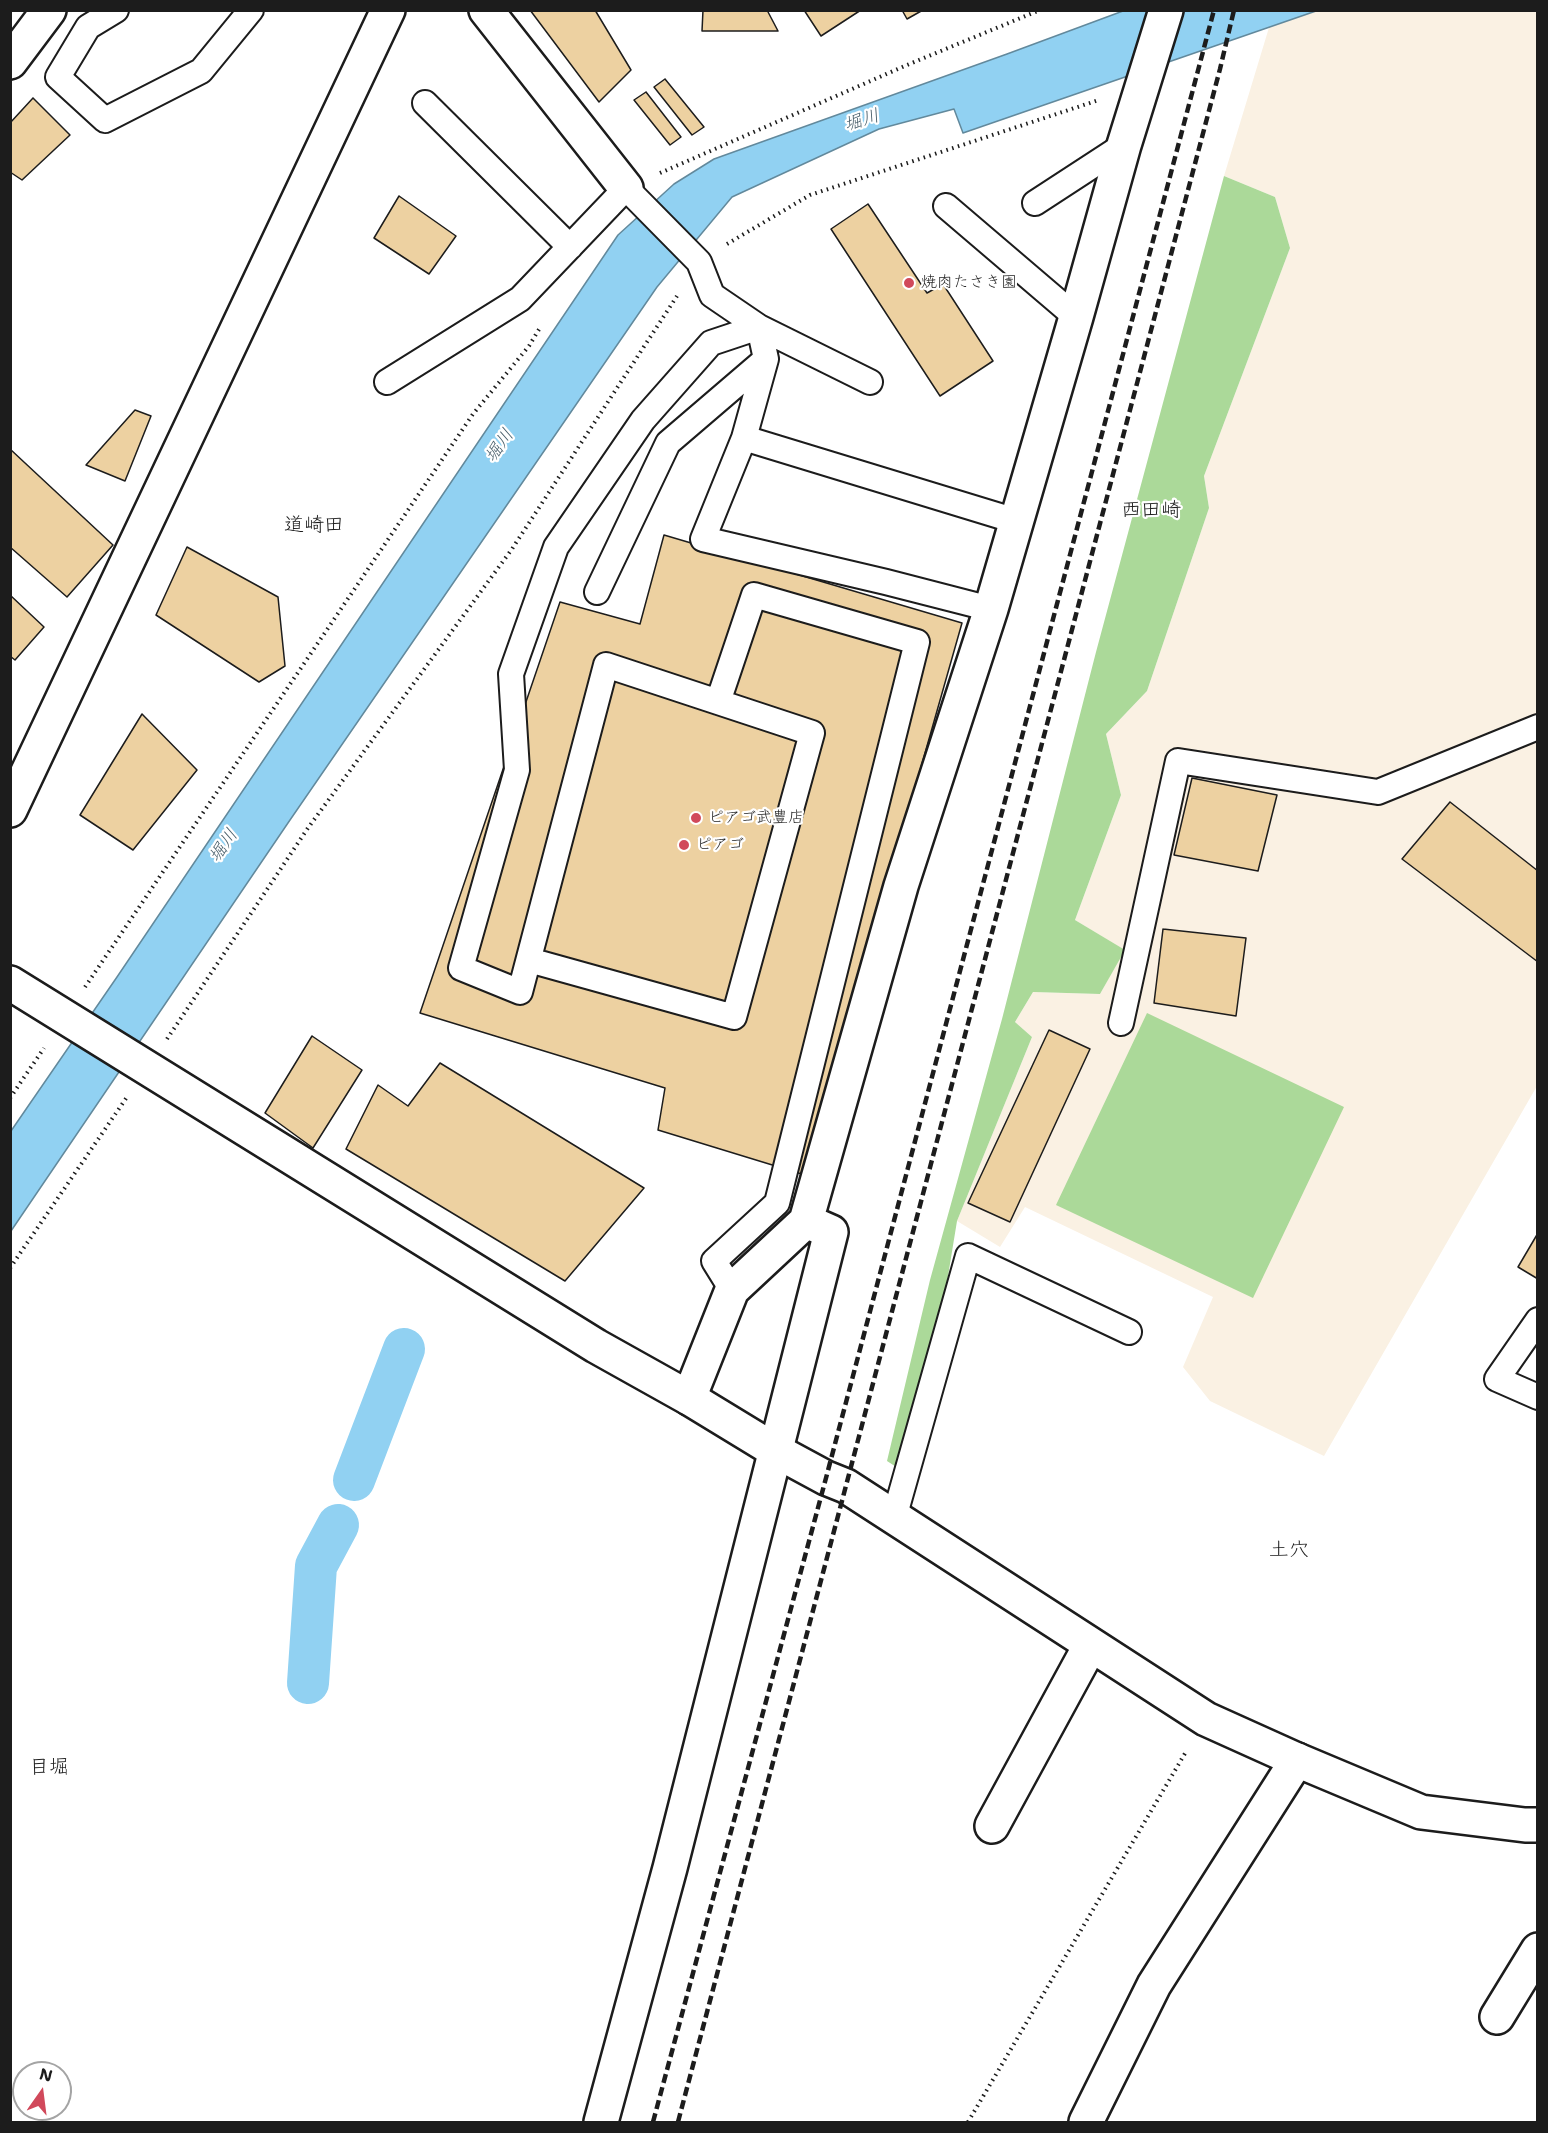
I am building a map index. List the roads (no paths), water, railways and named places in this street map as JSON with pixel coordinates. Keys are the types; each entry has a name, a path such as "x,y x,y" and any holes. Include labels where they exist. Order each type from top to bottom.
{"street":[{"path":"10,62 49,10"},
{"path":"10,810 388,10"},
{"path":"486,10 626,188"},
{"path":"689,1398 732,1290 806,1221 901,886 991,609 1124,145 1166,10"},
{"path":"10,983 596,1346 689,1398 776,1451 846,1486 1206,1719 1421,1812 1538,1825"},
{"path":"601,2122 670,1868 831,1232 806,1221"},
{"path":"992,1826 1090,1646"},
{"path":"1086,2122 1154,1984 1297,1760"},
{"path":"1497,2017 1538,1950"}],"lane":[{"path":"116,10 88,27 58,77 105,120 201,72 251,10"},
{"path":"425,103 570,247"},
{"path":"1035,203 1124,145"},
{"path":"387,382 520,299 626,188 699,262 712,295 759,327 870,382"},
{"path":"946,206 1076,317"},
{"path":"759,327 766,359 744,438 704,539 991,609"},
{"path":"529,960 734,1017 812,733 606,665 520,992 461,968 517,770 511,674 556,547 643,420 711,343 759,327"},
{"path":"597,592 668,443 766,359"},
{"path":"744,438 1016,521"},
{"path":"718,702 753,595 917,642 777,1203 714,1261 732,1290"},
{"path":"1121,1023 1178,761 1378,792 1538,727"},
{"path":"894,1518 968,1256 1129,1332"},
{"path":"1538,1320 1497,1379 1538,1398"}],"water":[{"name":"堀川","path":"1123,11 1316,11 963,133 954,109 879,129 732,197 657,287 290,820 11,1231 11,1131 618,235 674,184 714,159"}],"waterway":[{"path":"354,1480 404,1349"},
{"path":"308,1683 316,1566 338,1525"}],"railway":[{"path":"653,2122 826,1478 1214,10"},
{"path":"678,2122 1234,10"}],"place":[{"name":"焼肉たさき園","path":"909,283"},
{"name":"ピアゴ武豊店","path":"696,818"},
{"name":"ピアゴ","path":"684,845"}],"district":[{"name":"西田崎","path":"1151,511"},
{"name":"道崎田","path":"314,526"},
{"name":"土穴","path":"1289,1551"},
{"name":"目堀","path":"49,1768"}]}
